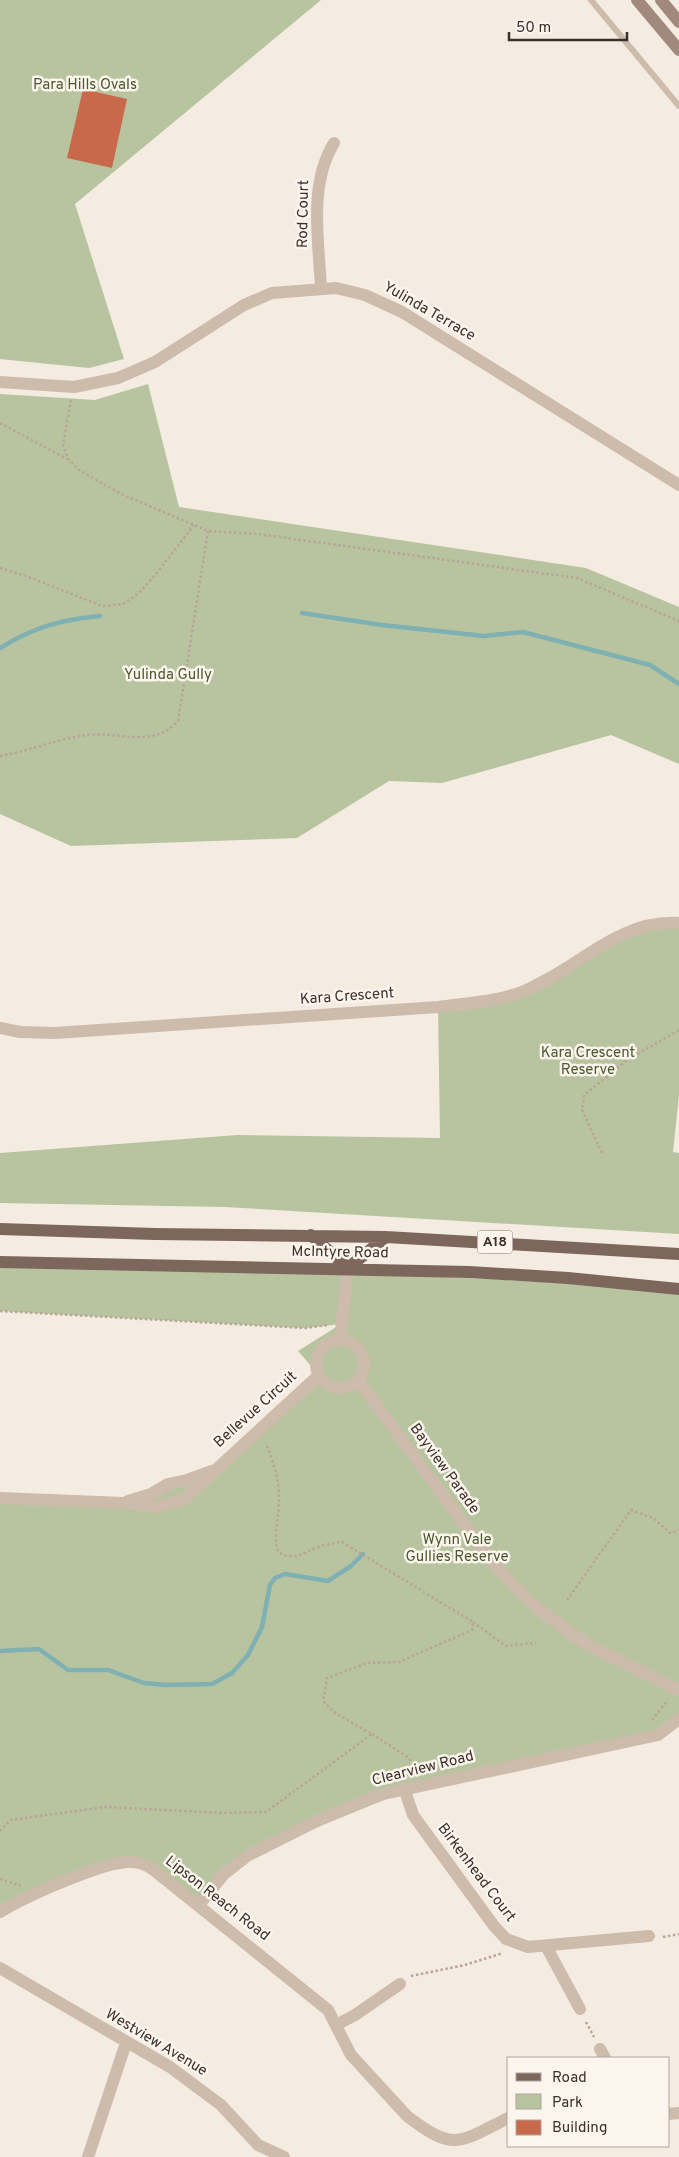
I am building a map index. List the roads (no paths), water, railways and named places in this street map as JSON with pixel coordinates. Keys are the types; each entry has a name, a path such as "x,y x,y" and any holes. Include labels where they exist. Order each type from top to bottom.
{"main road":[{"path":"637,0 678,47"},
{"path":"661,0 679,22"},
{"name":"McIntyre Road","path":"0,1229 156,1234 386,1237 679,1254"},
{"path":"311,1235 348,1268 386,1237"},
{"name":"McIntyre Road","path":"0,1262 148,1267 348,1268 539,1276 679,1289"}],"street":[{"name":"Rod Court","path":"320,289 318,201 320,179 326,159 334,144"},
{"name":"Yulinda Terrace","path":"0,382 74,387 118,378 155,362 260,297 279,292 320,289 349,290 380,301 402,312 679,485"},
{"name":"Kara Crescent","path":"0,1028 20,1032 55,1033 429,1007 497,999 534,987 622,934 657,924 679,923"},
{"path":"340,1340 348,1268"},
{"path":"348,1340 361,1351 365,1361 364,1370 358,1380 351,1386 342,1388 329,1386 319,1375 316,1368 316,1360 320,1349 326,1343 348,1340"},
{"name":"Bellevue Circuit","path":"0,1498 123,1503 154,1507 183,1500 319,1375"},
{"name":"Bayview Parade","path":"358,1380 492,1562 525,1596 554,1621 588,1645 679,1690"},
{"name":"Bellevue Circuit","path":"123,1503 151,1494 168,1484 187,1480 214,1470"},
{"name":"Clearview Road","path":"199,1905 224,1874 247,1856 321,1819 379,1795 404,1788 658,1735 679,1719"},
{"name":"Birkenhead Court","path":"404,1788 413,1815 494,1926 506,1939 528,1947 649,1936"},
{"name":"Lipson Reach Road","path":"0,1912 39,1892 106,1867 130,1862 150,1867 328,2010 344,2042 358,2064 407,2116 440,2137 463,2140 507,2118"},
{"path":"546,1946 580,2009"},
{"name":"Westview Avenue","path":"0,1968 195,2084 236,2119 258,2145 284,2157"},
{"path":"336,2025 355,2015 405,1980"},
{"path":"88,2157 126,2042"}],"lane":[{"path":"591,0 679,106"}],"waterway":[{"path":"302,613 382,625 484,636 523,632 650,665 679,684"},
{"path":"0,648 36,630 60,622 100,616"},
{"path":"0,1651 39,1649 68,1670 108,1670 144,1683 166,1685 212,1684 232,1673 248,1655 262,1627 270,1585 275,1578 285,1574 328,1581 351,1566 363,1554"}],"park label":[{"name":"Para Hills Ovals","path":"85,85"},
{"name":"Yulinda Gully","path":"168,675"},
{"name":"Kara Crescent Reserve","path":"588,1062"},
{"name":"Wynn Vale Gullies Reserve","path":"457,1548"}]}
